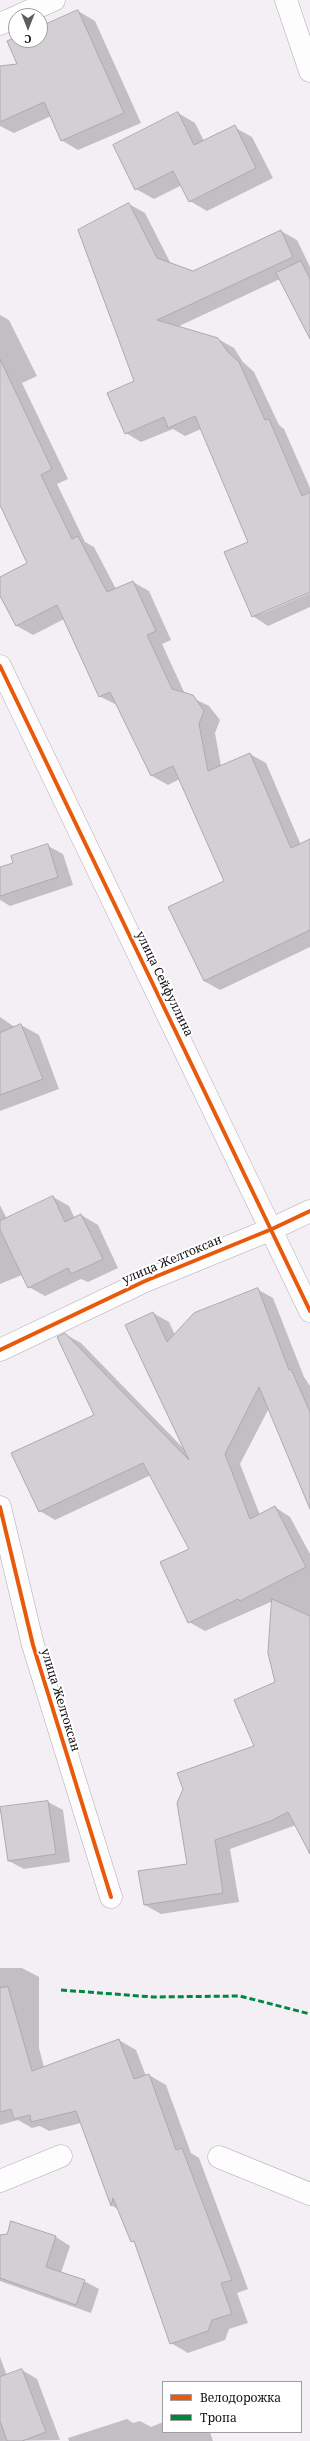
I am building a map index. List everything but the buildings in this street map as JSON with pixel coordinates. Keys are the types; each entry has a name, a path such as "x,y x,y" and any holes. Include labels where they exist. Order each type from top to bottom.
{"street":[{"path":"37,8 54,0"},
{"path":"286,0 310,71"},
{"name":"улица Сейфуллина","path":"0,666 272,1229 310,1311"},
{"name":"улица Желтоксан","path":"0,1350 145,1281 272,1229 310,1211"},
{"name":"улица Желтоксан","path":"0,1507 33,1645 111,1897"},
{"path":"0,2181 61,2156"},
{"path":"219,2157 310,2194"}],"marked path":[{"path":"61,1990 153,1997 240,1996 310,2014"}],"cycle path":[{"path":"0,666 310,1311"},
{"path":"0,1350 145,1281 272,1229 310,1211"},
{"path":"0,1507 33,1645 111,1897"}]}
